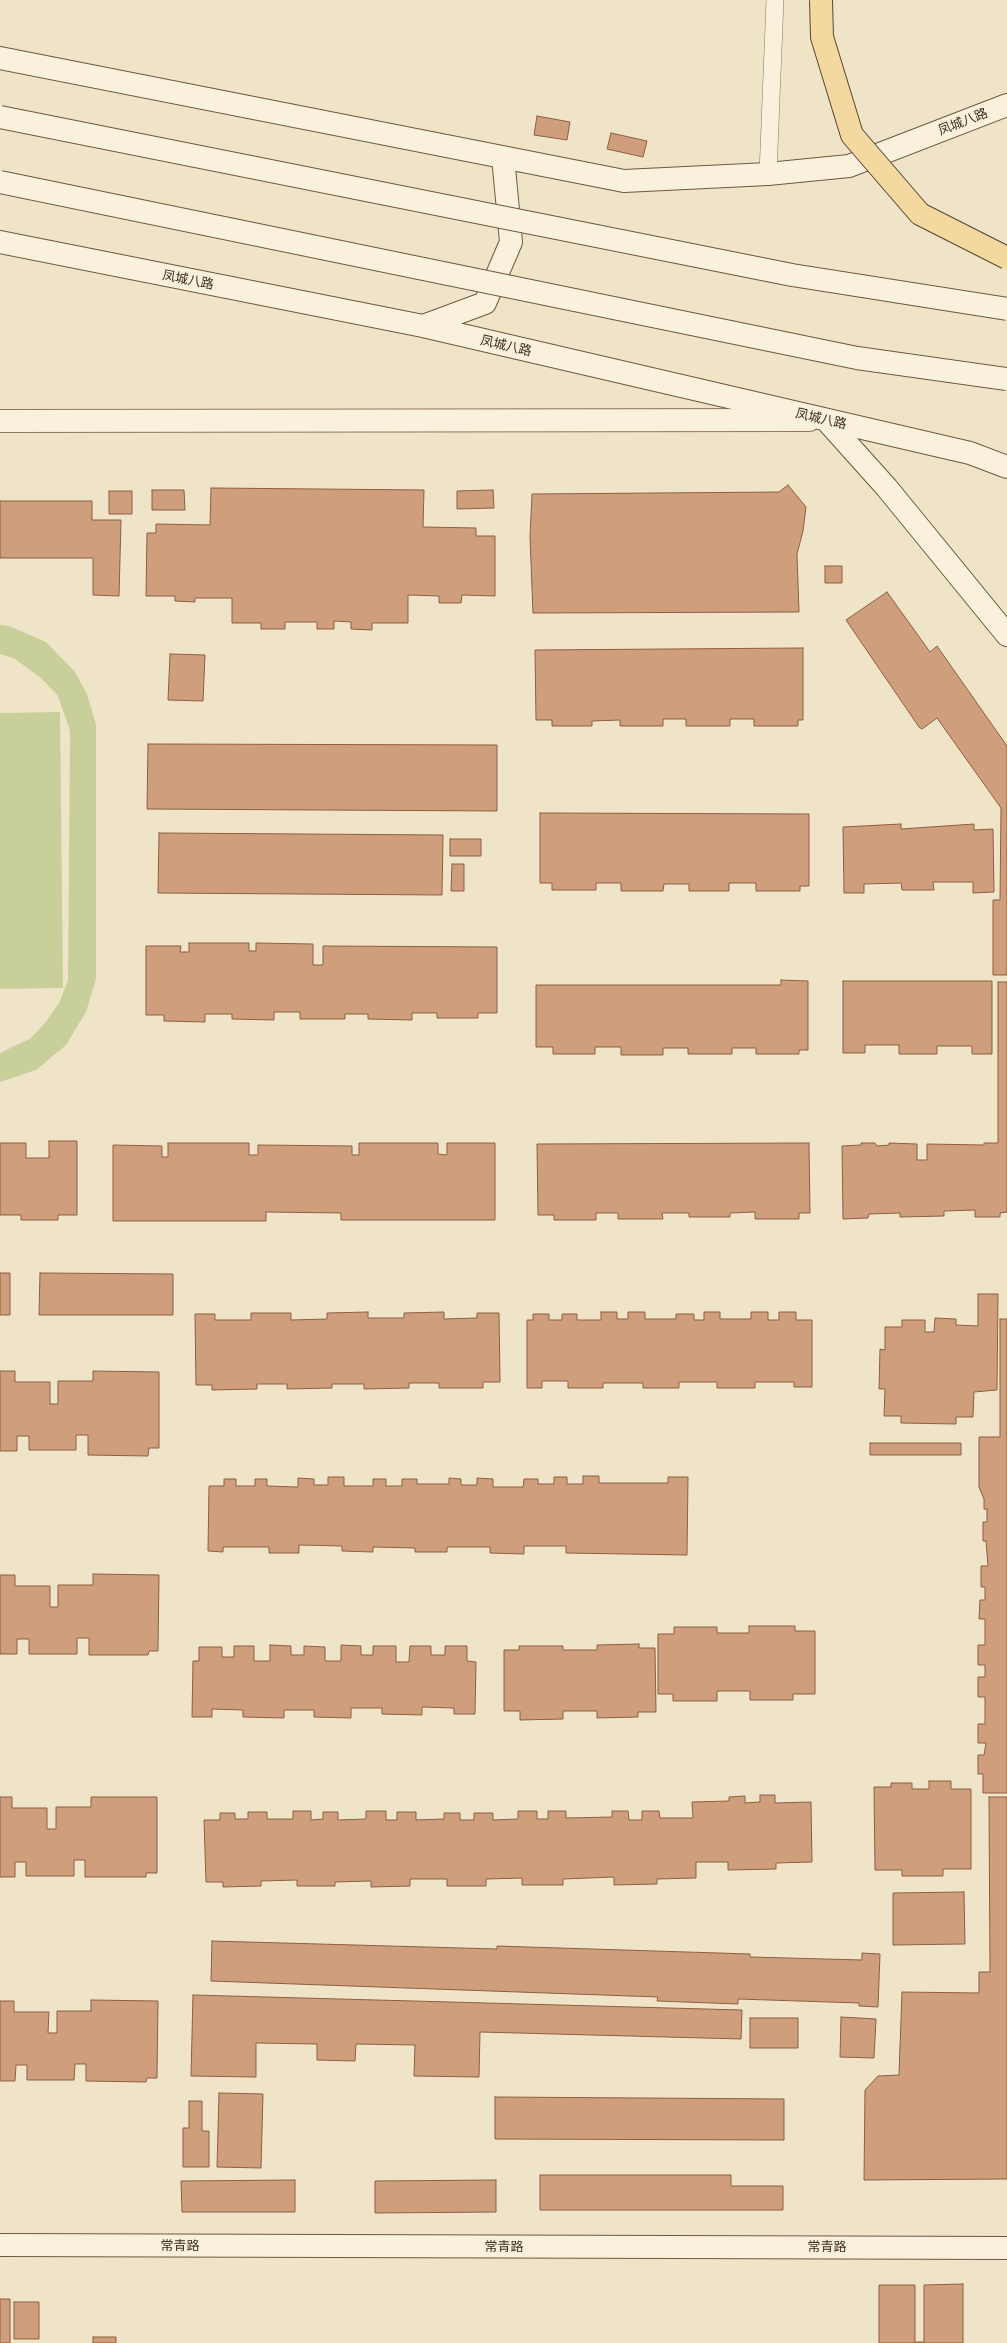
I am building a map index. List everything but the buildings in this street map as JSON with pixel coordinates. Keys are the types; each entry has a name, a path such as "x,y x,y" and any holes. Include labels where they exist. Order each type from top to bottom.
{"main road":[{"path":"822,0 822,37 852,135 920,214 1007,258"}],"street":[{"name":"凤城八路","path":"0,58 624,181 768,174 849,166 1007,105"},
{"path":"0,118 792,275 1007,309"},
{"path":"423,326 485,303 511,242 503,157"},
{"path":"0,182 857,358 1007,379"},
{"name":"凤城八路","path":"0,242 423,326 970,452 1007,466"},
{"path":"0,421 826,420 887,488 1007,635"},
{"name":"常青路","path":"0,2245 1007,2248"}],"lane":[{"path":"768,174 775,0"}],"green space":[{"path":"0,625 9,626 46,642 75,672 87,694 96,724 96,979 86,1012 66,1045 36,1070 0,1082 0,1053 31,1038 45,1023 59,1003 68,980 70,731 58,696 41,678 15,659 0,654"},
{"path":"60,712 63,988 0,989 0,713"}]}
